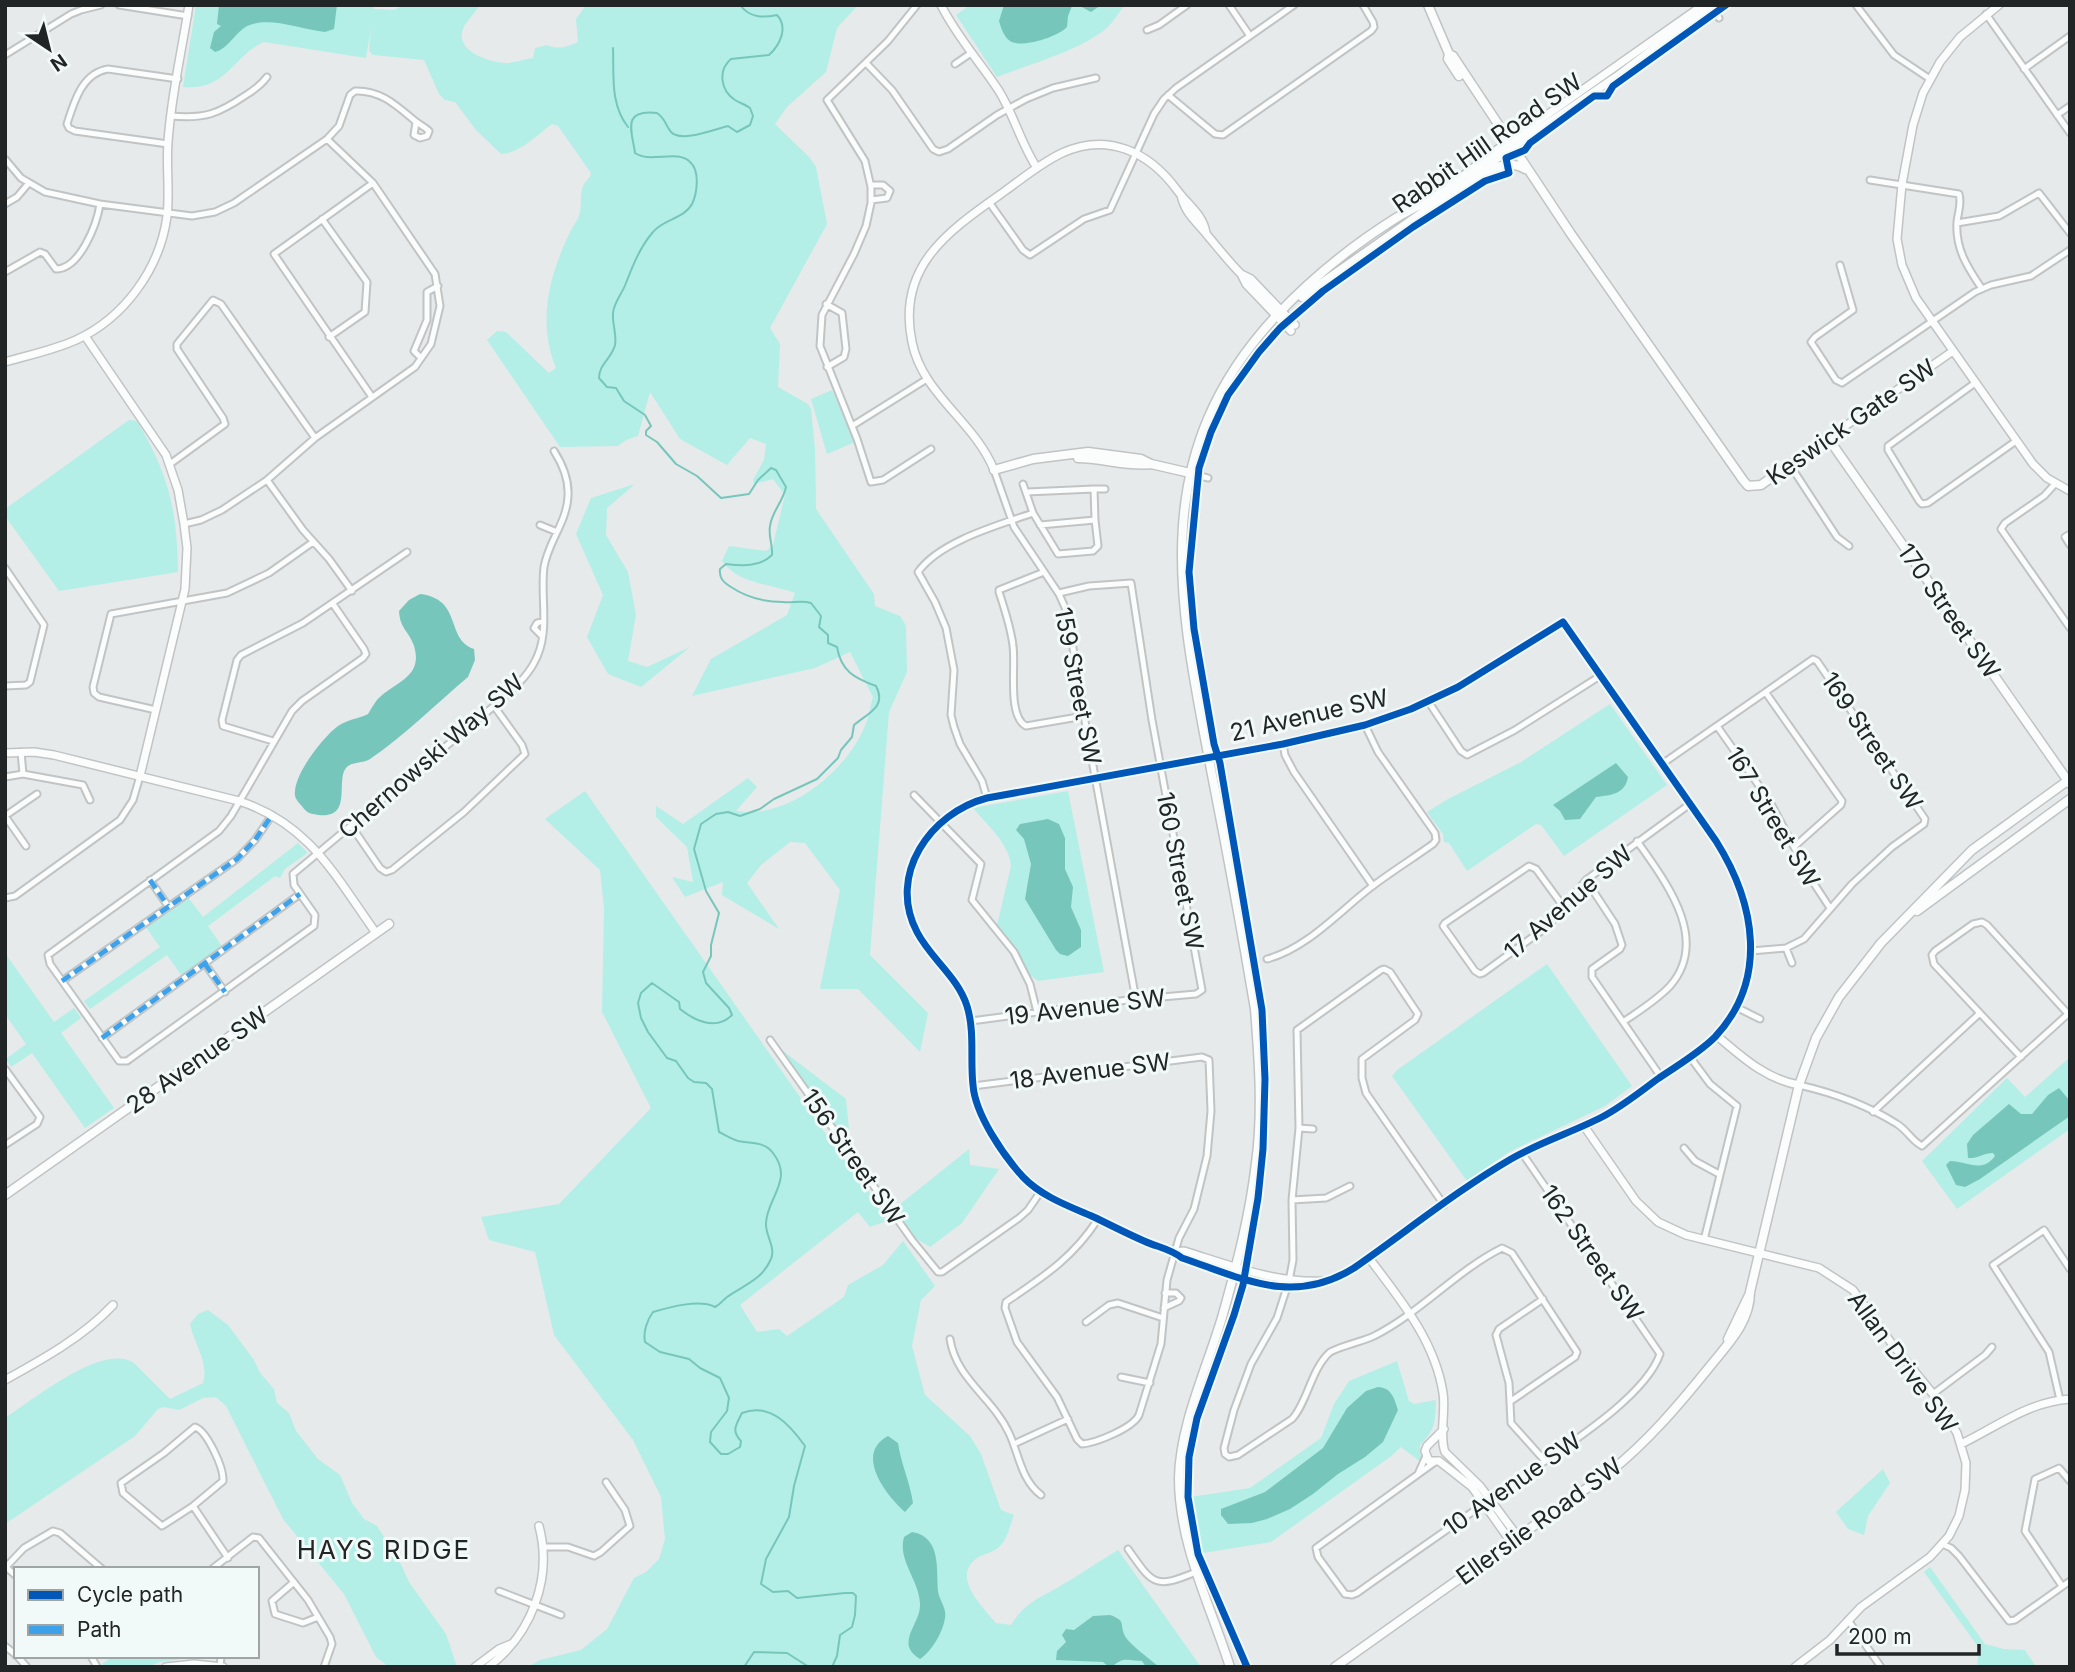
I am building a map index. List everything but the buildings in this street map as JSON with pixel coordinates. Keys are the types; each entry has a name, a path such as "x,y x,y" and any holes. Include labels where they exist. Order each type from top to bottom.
{"main road":[{"path":"1428,5 1449,54 1527,168"},
{"name":"Rabbit Hill Road SW","path":"1279,313 1455,190 1510,146"},
{"name":"Rabbit Hill Road SW","path":"1230,1667 1187,1547 1181,1515 1180,1461 1186,1429 1235,1271 1247,1223 1256,1161 1259,1074 1255,1009 1184,612 1181,541 1190,473 1206,425 1224,386 1245,353 1279,313 1336,261 1382,227 1445,190 1510,146"},
{"path":"1455,190 1499,167 1515,164 1527,168"},
{"name":"Keswick Gate SW","path":"1527,168 1748,486 1760,485 1828,438"},
{"path":"1335,273 1343,263 1383,233 1382,227"},
{"name":"170 Street SW","path":"1828,438 2069,781"},
{"path":"994,470 1033,459 1076,452 1105,453 1141,459 1190,473"},
{"path":"2052,758 2062,766 2070,766"},
{"path":"1990,857 2000,845 2065,797 2069,781"},
{"name":"Ellerslie Road SW","path":"1335,1667 1611,1471 1640,1447 1675,1409 1722,1351 1750,1292 1799,1085 1816,1038 1839,998 1864,961 1972,850 2069,781"},
{"name":"Ellerslie Road SW","path":"1896,928 2070,799"},
{"name":"28 Avenue SW","path":"5,1195 388,924"}],"street":[{"path":"5,43 8,53 71,14 101,5"},
{"path":"122,5 188,16"},
{"path":"5,362 57,348 85,335 111,318 144,279 163,240 167,214 171,116 189,5"},
{"path":"918,5 866,63 827,101 865,160 871,185 871,200 869,217 854,254 826,304 819,331 820,346 827,367 852,426 871,482 883,480 931,449"},
{"path":"941,5 953,28 997,88 1024,149 1037,168"},
{"path":"1147,30 1159,25 1187,5"},
{"path":"1229,5 1250,36"},
{"path":"989,202 1025,252 1030,255 1080,222 1112,208 1154,114 1168,95 1294,5"},
{"path":"1168,95 1220,136 1369,33 1374,27 1373,22 1363,5"},
{"path":"1856,5 1894,55 1930,79"},
{"path":"1999,5 1960,37 1940,62 1915,116 1902,184 1897,231 1901,259 1913,292 2016,441 2033,464 2055,484 2070,491"},
{"path":"1708,6 1719,18"},
{"name":"Rabbit Hill Road SW","path":"1510,146 1617,76 1708,6"},
{"path":"1986,14 2070,133"},
{"path":"2024,69 2070,37"},
{"path":"955,64 971,53"},
{"path":"866,63 887,84 933,149 939,152 948,149 1008,108 1053,88 1096,78"},
{"path":"168,144 75,131 67,124 79,91 100,71 108,69 178,79"},
{"path":"171,116 197,117 220,112 260,85 267,77"},
{"path":"5,159 28,184 45,192 100,204 192,216 225,208 327,139 339,126 352,93 357,90 390,100 416,122"},
{"path":"2057,115 2070,106"},
{"path":"184,524 217,513 267,480 315,438 415,367 431,344 439,319 438,286 429,263 373,183 327,139"},
{"path":"994,470 978,439 927,379 917,360 910,333 914,284 940,241 953,228 1058,155 1083,146 1115,146 1137,153 1155,164 1189,202 1205,224 1206,233 1241,274 1251,279 1293,328"},
{"path":"1870,180 1957,193 1961,203 1957,223 1959,244 1963,258 1983,289"},
{"path":"372,397 274,254 373,183"},
{"path":"5,204 28,184"},
{"path":"871,185 883,185 890,191 887,198 871,200"},
{"path":"1957,223 1999,216 2039,193 2070,233"},
{"path":"5,272 40,252 45,254 56,269 67,266 88,239 100,204"},
{"path":"322,219 367,282 365,312 329,337"},
{"path":"1840,265 1853,310 1811,342 1837,382 1845,382 1983,289 2031,276 2070,250"},
{"path":"421,358 414,351 427,320 427,292 438,286"},
{"path":"170,464 225,424 177,349 177,344 213,300 221,304 315,438"},
{"path":"826,304 842,313 846,349 844,357 827,367"},
{"path":"5,898 15,896 120,820 133,800 182,602 187,570 184,524 170,464 154,434 85,335"},
{"name":"Keswick Gate SW","path":"1828,438 1953,351"},
{"path":"852,426 927,379"},
{"path":"1975,383 1888,446 1919,501 1922,504 1928,503 2016,441"},
{"name":"Chernowski Way SW","path":"300,894 292,882 293,874 494,706 534,663 542,636 544,568 565,517 569,494 562,464 554,451"},
{"path":"1790,465 1837,537 1849,546"},
{"name":"159 Street SW","path":"994,470 1020,538 1059,593 1067,612 1136,1000"},
{"path":"1190,473 1208,478"},
{"path":"267,480 352,591"},
{"path":"1023,484 1033,513 1058,554 1093,551 1098,546 1094,489"},
{"path":"2055,484 2001,529 2070,628"},
{"path":"1027,492 1105,489"},
{"path":"987,797 982,781 960,744 954,727 951,715 954,670 946,628 935,602 918,574 921,568 956,543 1033,513"},
{"path":"1040,525 1096,520"},
{"path":"540,525 557,532"},
{"path":"2070,534 2065,537 2070,545"},
{"path":"156,710 99,697 94,693 93,687 107,629 114,613 237,590 269,573 313,542"},
{"path":"273,741 223,726 222,720 237,660 333,604 407,552"},
{"path":"5,568 44,625 30,682 26,685 5,686"},
{"path":"1044,572 999,590 1013,646 1015,709 1023,726 1084,716"},
{"name":"160 Street SW","path":"1059,593 1089,586 1131,583 1160,766 1202,987 1199,993"},
{"path":"102,1038 300,894 315,915 314,926 225,992 122,1062 116,1059 62,981 48,955 215,834 225,824 273,741 297,706 365,656 365,649 333,604"},
{"name":"21 Avenue SW","path":"1369,1258 1343,1275 1323,1281 1288,1284 1235,1271 1184,1251 1175,1252 1144,1242 1041,1191 1018,1171 986,1125 976,1105 971,1021 961,990 921,940 910,914 908,889 912,864 924,840 940,822 963,805 987,797 1283,744 1365,725 1428,701 1476,677 1563,622 1600,676"},
{"name":"169 Street SW","path":"1766,693 1815,660 1925,822 1875,862 1830,908"},
{"path":"1418,1474 1437,1462 1443,1449 1444,1395 1436,1362 1423,1335 1369,1258 1522,1153 1584,1126 1615,1109 1690,1057 1716,1035 1736,1007 1748,976 1751,951 1749,919 1740,888 1721,850 1600,676 1515,730 1467,755 1461,751 1428,701"},
{"path":"1662,764 1766,693 1842,801 1841,805 1795,846"},
{"path":"352,827 380,868 386,872 456,819 525,754 522,745 494,706"},
{"path":"1267,959 1287,952 1436,840 1435,833 1375,746 1365,725"},
{"name":"167 Street SW","path":"1717,726 1769,800 1811,879 1830,908"},
{"path":"1283,744 1285,755 1294,772 1373,886"},
{"path":"22,752 23,774"},
{"path":"5,753 54,755 239,801 272,815 302,835 376,933"},
{"path":"5,777 23,774 83,785 90,800"},
{"path":"26,846 5,816 37,794"},
{"path":"914,795 981,864 972,900 1014,952 1030,984 1037,1012"},
{"name":"17 Avenue SW","path":"1563,906 1536,869 1529,866 1443,926 1471,967 1479,974 1548,926 1586,880 1690,804"},
{"path":"62,981 237,859 248,849 272,815"},
{"path":"1623,1022 1672,984 1679,972 1686,947 1684,925 1671,890 1637,841"},
{"path":"150,880 168,905"},
{"path":"1586,880 1622,940 1620,949 1590,972 1661,1077"},
{"path":"1751,951 1786,948 1804,939 1830,908"},
{"path":"1716,1035 1763,1071 1799,1085 1840,1095 1898,1125 1922,1146 2069,1015 1982,922 1973,924 1935,951 1931,960 2021,1057"},
{"path":"1786,948 1792,963"},
{"path":"205,964 225,992"},
{"path":"1444,1205 1366,1093 1361,1061 1364,1056 1418,1017 1417,1010 1390,972 1384,969 1376,972 1297,1030 1299,1128 1292,1200 1294,1241 1288,1284 1274,1324 1247,1374 1231,1420 1224,1448 1226,1454 1229,1457 1238,1455 1292,1419 1311,1381 1331,1352 1370,1338 1502,1248 1509,1250 1577,1352 1575,1357 1511,1401"},
{"name":"19 Avenue SW","path":"971,1021 1199,993"},
{"path":"1736,1007 1760,1019"},
{"path":"1873,1112 1980,1013"},
{"name":"156 Street SW","path":"770,1040 912,1240 938,1272 942,1272 1019,1218 1041,1191"},
{"path":"1690,1057 1710,1084 1736,1104 1703,1240"},
{"name":"18 Avenue SW","path":"973,1086 1207,1058 1210,1063 1212,1097 1207,1156 1194,1209 1175,1252"},
{"path":"5,1069 40,1117 37,1124 5,1145"},
{"name":"Allan Drive SW","path":"1584,1126 1647,1213 1658,1222 1679,1233 1703,1240 1819,1268 1853,1290 1933,1394 1953,1424 1961,1444 1966,1463 1965,1490 1959,1516 1942,1544 1922,1564 1861,1606 1830,1640 1798,1666"},
{"path":"1299,1128 1313,1129"},
{"path":"1684,1148 1695,1161 1719,1174"},
{"name":"162 Street SW","path":"1522,1153 1660,1354"},
{"path":"1292,1200 1326,1198 1350,1186"},
{"path":"1097,1219 1082,1243 1068,1258 1005,1305 1017,1342 1049,1385 1082,1444 1136,1422 1160,1350 1165,1293 1175,1252"},
{"path":"2060,1400 2049,1352 1993,1265 2044,1230 2070,1269"},
{"path":"1286,1240 1294,1241"},
{"path":"1164,1308 1181,1298 1177,1293 1165,1293"},
{"path":"1543,1299 1497,1332 1507,1370 1513,1426 1545,1461"},
{"path":"1086,1322 1109,1305 1118,1303 1163,1318"},
{"path":"5,1380 70,1341 101,1318 113,1305"},
{"path":"950,1339 959,1367 972,1385 996,1409 1014,1444 1027,1480 1041,1495"},
{"path":"1933,1394 1992,1347"},
{"name":"10 Avenue SW","path":"1418,1474 1322,1542 1315,1550 1348,1596 1357,1593 1606,1417 1643,1380 1660,1354"},
{"path":"1121,1377 1150,1383"},
{"path":"1961,1444 2028,1408 2070,1399"},
{"path":"1014,1444 1068,1419"},
{"path":"195,1427 204,1433 224,1478 222,1484 194,1506 162,1526 123,1493 121,1487 124,1480 164,1453 195,1427"},
{"path":"1418,1474 1426,1456 1426,1448 1444,1428"},
{"path":"1431,1443 1437,1443 1443,1449 1488,1501 1515,1539"},
{"path":"1426,1456 1464,1479 1488,1501"},
{"path":"2062,1586 2025,1531 2035,1479 2059,1468 2070,1481"},
{"path":"544,1547 568,1548 594,1556 628,1529 630,1522 625,1510 606,1482"},
{"path":"194,1506 228,1558"},
{"path":"488,1667 505,1653 526,1625 535,1604 542,1578 544,1547 539,1526"},
{"path":"6,1568 24,1549 53,1531 60,1533 100,1567"},
{"path":"215,1567 257,1537 294,1582 332,1641 324,1667"},
{"path":"1942,1544 1951,1548 1966,1563 2008,1621 2015,1620 2070,1581"},
{"path":"1128,1549 1142,1569 1155,1581 1169,1583 1196,1572"},
{"path":"294,1582 272,1601 275,1614 303,1623 318,1617"},
{"path":"499,1591 561,1615"},
{"path":"1849,1620 1881,1667"},
{"path":"475,1667 511,1643"},
{"path":"166,1667 218,1665"}],"shaded area":[{"path":"196,5 374,5 374,9 394,10 404,5 480,5 462,32 465,46 476,55 506,63 533,58 535,48 547,45 562,47 578,42 576,19 586,5 858,5 837,28 826,72 787,107 775,124 816,167 827,224 770,328 780,344 778,387 808,404 811,409 816,509 874,594 875,606 900,616 906,627 907,672 889,712 870,955 928,1013 920,1052 858,989 820,989 840,890 805,843 790,842 761,865 747,883 779,929 722,895 723,882 685,897 672,877 693,882 687,847 656,817 656,806 683,824 748,778 757,787 736,811 755,812 793,801 812,790 843,761 866,724 873,697 850,652 815,668 692,696 711,659 787,615 795,593 746,579 729,569 722,561 729,546 766,551 773,545 785,495 773,479 754,484 753,480 764,460 766,444 750,438 727,465 680,439 650,392 638,436 618,446 560,447 487,340 497,331 506,332 549,373 556,368 547,334 551,282 577,220 583,186 591,173 558,126 552,124 515,151 501,154 476,130 455,102 445,100 439,94 424,60 373,55 369,51 371,27 366,58 264,42 244,55 220,78 198,87 183,87"},
{"path":"219,5 337,5 334,29 325,32 263,22 244,28 215,52 210,48 214,32 221,26 217,24"},
{"path":"970,5 1125,5 1108,27 1084,43 997,77 956,15"},
{"path":"1004,5 1101,5 1091,12 1080,6 1072,6 1067,27 1063,31 1040,40 1016,43 1006,37 999,21"},
{"path":"832,390 855,442 827,454 811,399"},
{"path":"129,420 137,421 164,476 176,529 178,572 59,591 5,516 5,509"},
{"path":"635,484 607,508 606,535 628,572 636,615 628,661 647,667 690,647 641,687 608,674 587,637 603,595 576,534 591,498"},
{"path":"420,594 433,597 442,603 459,637 474,649 475,660 468,677 382,750 367,761 351,764 346,768 339,807 334,812 326,815 309,813 297,800 295,793 300,774 311,756 338,726 368,714 379,698 412,671 416,656 414,646 401,622 399,611 409,600"},
{"path":"1610,704 1667,785 1564,856 1541,825 1536,824 1467,871 1449,843 1444,842 1443,834 1427,812 1521,762"},
{"path":"1616,763 1628,777 1624,787 1612,794 1596,797 1580,819 1565,820 1553,805"},
{"path":"585,791 852,1171 855,1169 887,1221 870,1227 858,1212 740,1305 757,1332 779,1329 787,1336 844,1297 848,1285 883,1265 903,1241 935,1286 921,1300 912,1346 925,1395 970,1436 981,1454 1001,1510 1014,1515 1001,1545 977,1558 970,1566 968,1582 977,1600 996,1623 1011,1625 1031,1603 1118,1550 1201,1667 528,1667 540,1660 581,1650 607,1629 634,1578 646,1572 659,1559 665,1539 661,1497 633,1440 554,1335 535,1252 489,1240 481,1217 559,1204 651,1108 602,1012 604,908 600,870 545,819"},
{"path":"1068,791 1104,972 1038,981 1030,975 1014,946 997,925 1011,866 1006,850 973,808"},
{"path":"1048,819 1059,824 1065,838 1065,869 1073,887 1071,907 1081,930 1081,947 1068,956 1056,950 1025,899 1031,864 1024,839 1016,830 1020,824"},
{"path":"298,843 306,854 285,869 280,878 275,876 208,926 223,948 182,976 167,955 90,1009 84,1001 160,947 145,926 187,896 203,917"},
{"path":"5,953 54,1022 74,1008 81,1018 61,1033 114,1108 85,1128 32,1053 11,1067 6,1059 26,1044 5,1014"},
{"path":"1547,964 1632,1086 1605,1106 1509,1152 1467,1181 1392,1076"},
{"path":"779,1048 846,1099 851,1150"},
{"path":"2070,1057 2070,1129 1957,1209 1922,1161 2007,1078 2025,1097"},
{"path":"2059,1088 2070,1101 2070,1116 1980,1179 1965,1187 1956,1185 1946,1165 1950,1161 1980,1165 1995,1156 1993,1153 1968,1158 1967,1144 1973,1135 2009,1104 2021,1114 2032,1114 2048,1095"},
{"path":"969,1149 970,1165 999,1169 962,1223 930,1247 915,1238 894,1209"},
{"path":"208,1310 228,1325 274,1389 277,1403 289,1413 296,1431 318,1459 340,1475 352,1503 364,1519 377,1526 398,1558 409,1582 446,1634 457,1667 389,1667 376,1657 344,1594 283,1519 226,1406 216,1397 203,1398 179,1410 164,1407 158,1409 135,1436 5,1524 5,1418 68,1376 105,1360 121,1359 134,1363 170,1399 203,1383 203,1361 190,1324 198,1314"},
{"path":"1397,1361 1409,1401 1414,1404 1436,1400 1434,1425 1420,1445 1421,1462 1401,1447 1271,1542 1203,1553 1190,1497 1250,1488 1321,1438 1334,1404 1349,1381"},
{"path":"1378,1387 1389,1392 1398,1410 1383,1442 1290,1509 1252,1523 1228,1524 1221,1515 1221,1509 1265,1492 1323,1448 1347,1408 1366,1391"},
{"path":"888,1436 898,1443 912,1495 913,1503 905,1512 882,1485 873,1463 878,1444"},
{"path":"1883,1469 1890,1483 1868,1516 1864,1535 1848,1529 1836,1512"},
{"path":"912,1532 922,1535 933,1547 938,1591 945,1614 936,1641 920,1659 909,1647 910,1634 920,1606 903,1546 904,1537"},
{"path":"1930,1567 1985,1644 2004,1649 2025,1650 2036,1667 1977,1667 1979,1648 1924,1572"},
{"path":"1110,1615 1121,1621 1125,1636 1131,1643 1159,1667 1146,1667 1142,1661 1130,1660 1123,1660 1111,1666 1103,1662 1056,1660 1057,1651 1066,1642 1062,1635 1066,1629 1074,1630 1093,1616"},
{"path":"111,1658 187,1658 147,1667 105,1667 102,1664"}],"waterway":[{"path":"740,5 757,16 777,15 782,25 780,41 769,55 731,59 724,69 722,80 726,91 735,100 750,108 753,116 750,125 737,132 728,126 682,136 671,132 657,113 638,114 631,123 635,153 649,157 672,156 686,159 696,172 696,189 694,200 688,209 657,228 637,256 616,302 613,317 615,345 601,369 599,378 607,387 616,388 624,401 645,415 651,426 646,435 657,442 676,464 697,476 721,498 749,494 758,480 771,468 776,470 786,487 770,526 772,555 756,564 726,564 720,569 721,577 737,591 756,598 776,602 811,603 821,616 819,627 828,635 828,643 837,647 845,668 861,680 876,686 879,699 874,709 854,725 852,737 838,758 817,779 774,799 760,809 740,816 728,812 716,814 701,824 694,849 706,891 719,913 711,956 703,972 706,983 732,1015 726,1020 706,1023 680,1009 679,1002 652,983 641,993 638,1003 641,1018 667,1058 676,1061 688,1078 694,1082 706,1083 712,1089 719,1132 738,1141 766,1146 779,1163 781,1172 778,1189 767,1214 767,1232 772,1254 763,1272 715,1307 693,1304 653,1312 646,1326 645,1342 660,1352 689,1359 720,1378 729,1398 727,1411 711,1432 710,1442 721,1454 728,1454 740,1447 741,1441 735,1431 736,1424 742,1413 752,1410 770,1413 786,1423 805,1446 789,1517 766,1559 761,1584 773,1592 788,1591 797,1598 845,1593 853,1593 856,1596 852,1627 840,1635 837,1656 832,1667"},
{"path":"613,48 616,99 618,109 628,127"},
{"path":"744,1667 754,1652 787,1653 809,1667"}],"marked path":[{"path":"62,981 237,859 255,840 272,815"},
{"path":"150,880 168,906"},
{"path":"102,1038 300,894"},
{"path":"205,964 225,992"}],"cycle path":[{"path":"1247,1667 1198,1554 1188,1497 1189,1457 1197,1418 1243,1285 1258,1198 1263,1149 1265,1079 1262,1010 1194,629 1189,572 1199,468 1211,432 1228,395 1280,328 1323,291 1413,227 1485,181 1509,173 1506,158 1525,150 1530,143 1594,96 1607,96 1613,86 1726,5"},
{"path":"1563,622 1716,841 1740,890 1750,940 1749,966 1743,991 1732,1014 1715,1037 1610,1113 1511,1159 1451,1198 1354,1268 1332,1279 1310,1285 1268,1285 1182,1258 1057,1201 1023,1177 999,1146 979,1109 973,1085 971,1026 963,996 923,942 909,910 907,889 911,869 919,849 932,832 948,817 987,798 1283,744 1365,725 1411,709 1458,687 1563,622"}],"district":[{"name":"HAYS RIDGE","path":"384,1549"}]}
